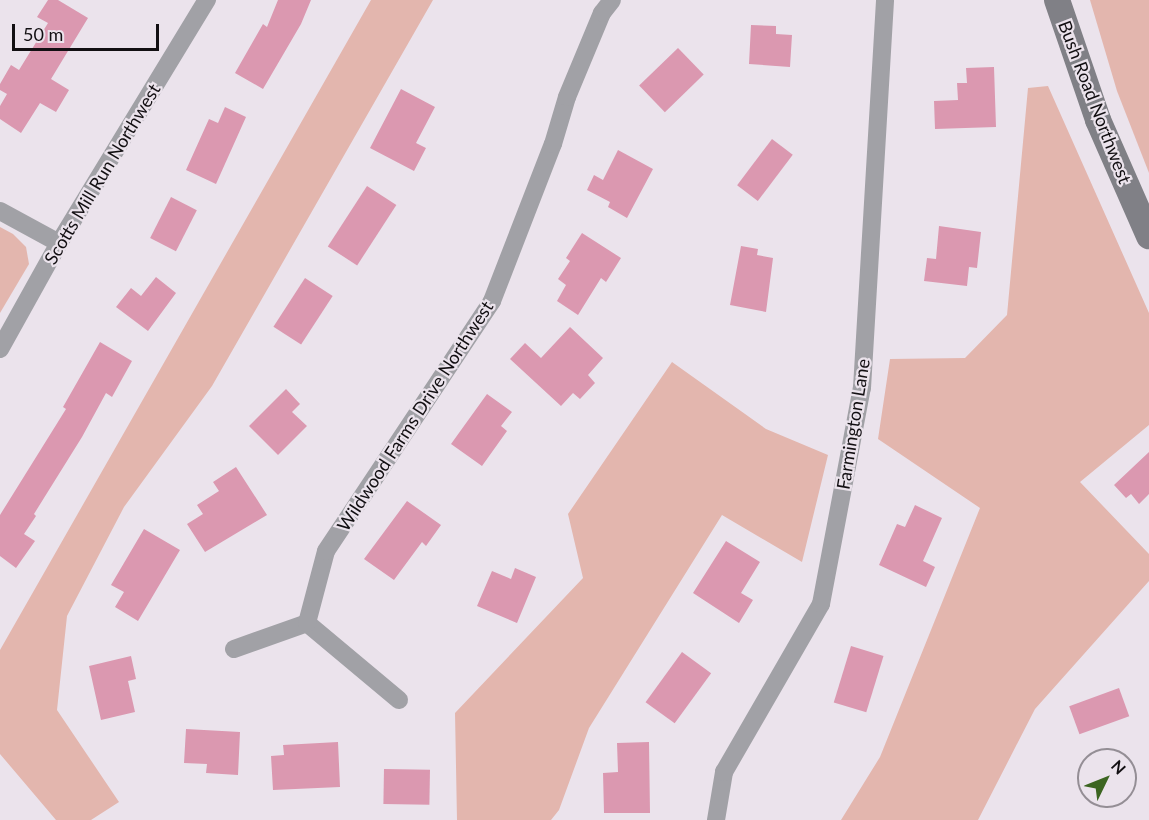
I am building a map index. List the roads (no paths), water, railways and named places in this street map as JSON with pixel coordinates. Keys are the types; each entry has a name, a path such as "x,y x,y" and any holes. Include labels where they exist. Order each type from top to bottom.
{"street":[{"name":"Scotts Mill Run Northwest","path":"0,349 59,243 207,0"},
{"name":"Wildwood Farms Drive Northwest","path":"307,623 326,551 492,301 553,144 567,98 602,13 612,0"},
{"name":"Farmington Lane","path":"716,820 724,772 821,604 862,388 885,0"},
{"name":"Bush Road Northwest","path":"1057,0 1098,120 1149,236"},
{"path":"0,211 59,243"},
{"path":"234,649 307,623 399,700"}]}
